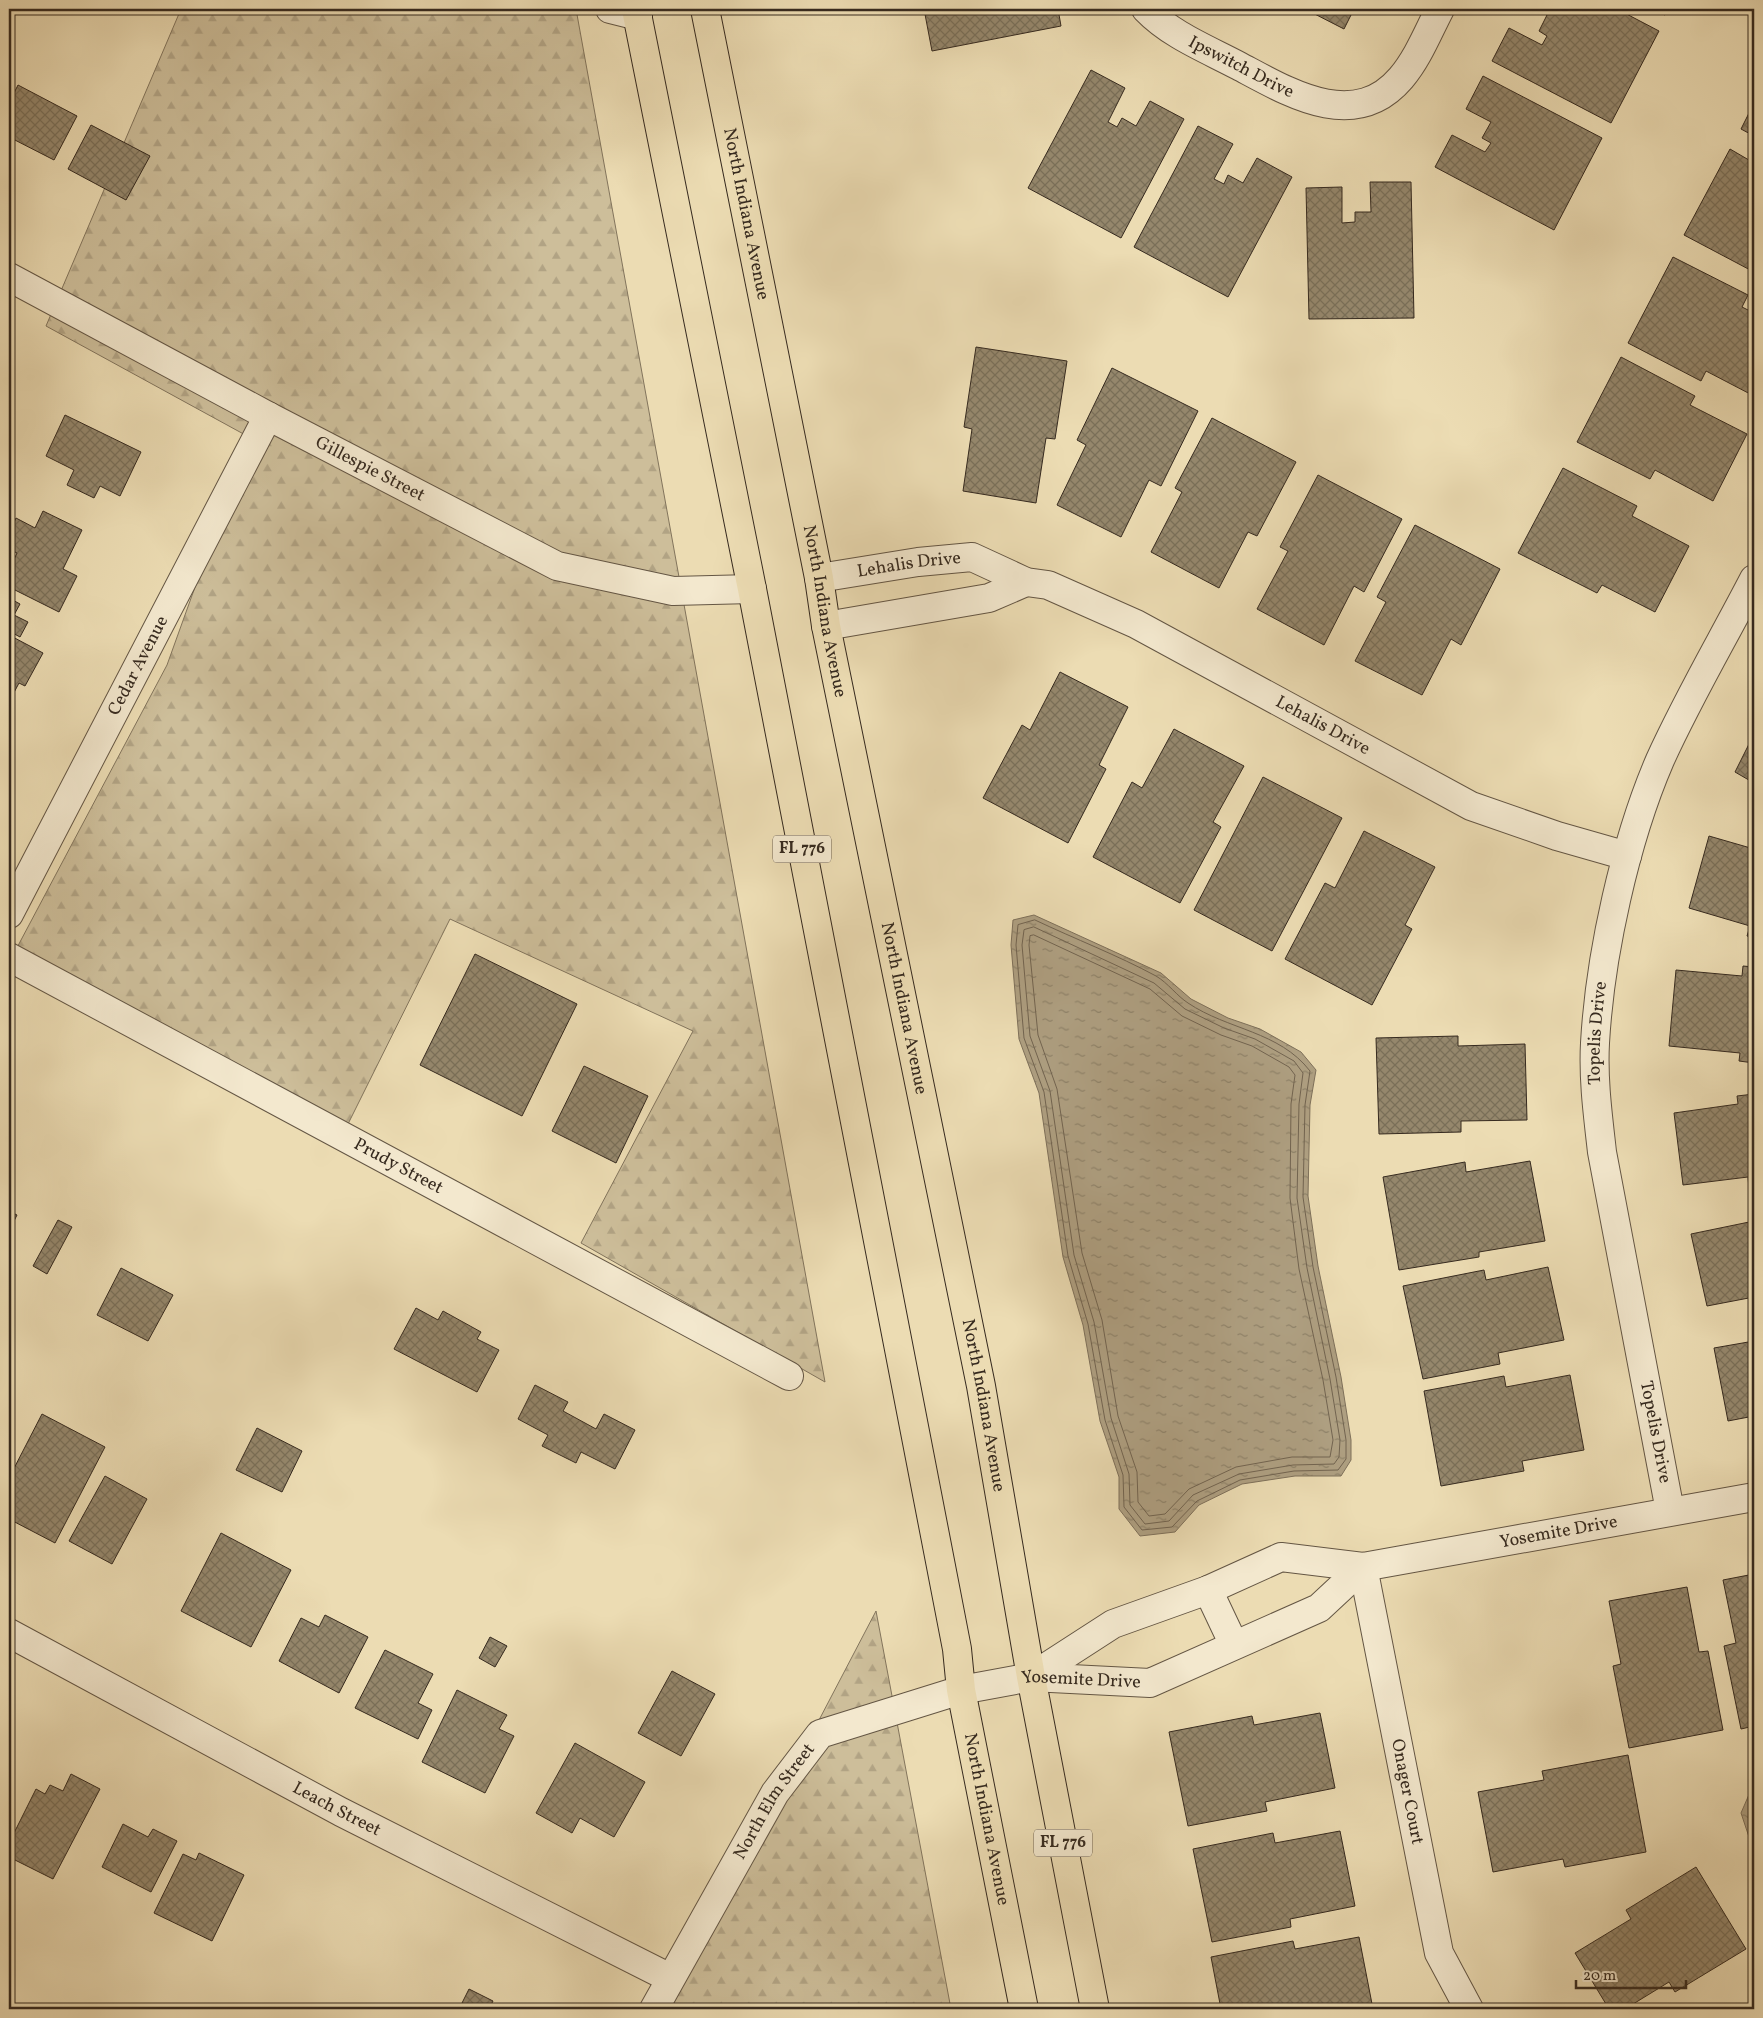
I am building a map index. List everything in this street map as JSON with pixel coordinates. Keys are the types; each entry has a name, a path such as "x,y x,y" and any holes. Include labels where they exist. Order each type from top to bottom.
{"main road":[{"name":"North Indiana Avenue","path":"705,9 819,578 826,626 981,1386 1031,1677 1095,2009"},
{"name":"North Indiana Avenue","path":"637,12 912,1410 957,1649 962,1690 1024,2009"}],"street":[{"path":"610,9 637,12"},
{"name":"Ipswitch Drive","path":"1146,9 1172,30 1288,92 1310,101 1347,106 1367,101 1386,92 1400,79 1411,64 1440,9"},
{"name":"Gillespie Street","path":"9,277 268,416 557,566 673,591 752,589"},
{"name":"Cedar Avenue","path":"9,914 268,416"},
{"name":"Lehalis Drive","path":"819,578 918,562 972,557 1026,582 1048,584 1136,624 1471,806 1556,836 1627,856"},
{"name":"Topelis Drive","path":"1670,1511 1604,1162 1596,1099 1595,1044 1600,998 1627,856 1660,761 1754,579"},
{"path":"826,626 989,598 1026,582"},
{"name":"Prudy Street","path":"9,957 790,1376"},
{"name":"Yosemite Drive","path":"1031,1677 1113,1624 1208,1590 1281,1557 1363,1567 1754,1497"},
{"name":"Yosemite Drive","path":"1031,1677 1150,1682 1319,1608 1363,1567"},
{"name":"Onager Court","path":"1363,1567 1439,1953 1469,2009"},
{"path":"1208,1590 1234,1646"},
{"name":"Leach Street","path":"9,1633 341,1812 670,1978"},
{"name":"North Elm Street","path":"654,2009 775,1793 820,1734 962,1690 1031,1677"}],"green space":[{"path":"181,9 576,9 825,1382 581,1243 693,1031 450,919 348,1124 12,957 167,665 249,437 46,326"},
{"path":"876,1611 951,2009 668,2009"}],"water":[{"path":"1034,915 1161,973 1191,999 1228,1018 1260,1029 1301,1052 1316,1070 1310,1105 1308,1196 1318,1266 1341,1377 1351,1440 1351,1460 1341,1476 1295,1476 1242,1484 1199,1505 1175,1532 1140,1536 1119,1509 1119,1477 1100,1421 1083,1325 1063,1257 1039,1093 1019,1039 1011,945 1013,920"},
{"path":"1754,1783 1754,1852 1741,1813"}],"building":[{"path":"924,9 1058,9 1061,26 932,51"},
{"path":"1305,9 1354,9 1344,29"},
{"path":"1535,9 1617,9 1659,31 1611,123 1492,61 1509,28 1542,45 1547,36 1539,31 1547,15"},
{"path":"1653,9 1669,9 1665,15"},
{"path":"1091,70 1125,88 1108,122 1117,127 1122,118 1136,126 1150,101 1184,119 1121,238 1028,188"},
{"path":"1483,76 1602,138 1554,230 1435,167 1452,135 1485,152 1491,143 1482,138 1491,122 1466,109"},
{"path":"18,85 77,116 54,160 9,137 9,103"},
{"path":"1754,103 1754,136 1741,129"},
{"path":"91,125 150,156 126,200 68,169"},
{"path":"1198,126 1233,144 1214,179 1224,184 1228,175 1243,183 1257,158 1292,177 1228,297 1134,247"},
{"path":"1730,149 1754,163 1754,272 1684,235"},
{"path":"1370,182 1411,182 1414,318 1309,319 1306,188 1342,187 1342,223 1355,222 1355,212 1371,212"},
{"path":"1673,257 1748,295 1742,307 1754,313 1754,396 1706,371 1701,381 1628,343"},
{"path":"976,347 1067,361 1055,439 1046,438 1036,503 963,491 972,429 964,427"},
{"path":"1621,357 1695,396 1690,405 1747,434 1713,501 1655,470 1650,479 1577,442"},
{"path":"1112,368 1198,411 1161,486 1149,480 1121,537 1057,505 1086,445 1077,440"},
{"path":"65,415 141,452 120,496 100,486 94,498 67,485 74,470 46,456"},
{"path":"1212,418 1296,462 1257,536 1248,532 1219,588 1151,552 1182,492 1175,488"},
{"path":"1563,468 1637,506 1632,516 1689,546 1655,612 1602,585 1597,593 1518,553"},
{"path":"1318,475 1402,519 1364,592 1354,586 1324,645 1257,609 1288,551 1280,547"},
{"path":"43,511 82,530 63,569 77,576 59,612 9,587 9,570 17,553 9,549 9,533 16,518 35,528"},
{"path":"1415,525 1500,569 1461,645 1451,639 1422,695 1355,661 1386,602 1377,597"},
{"path":"9,598 20,604 14,615 28,622 20,637 9,631"},
{"path":"9,635 43,653 25,686 19,683 9,702"},
{"path":"1060,672 1128,707 1099,765 1106,769 1068,843 983,798 1022,725 1030,730"},
{"path":"1174,729 1244,766 1213,822 1221,827 1180,903 1093,857 1132,782 1142,788"},
{"path":"1754,734 1754,783 1735,772"},
{"path":"1263,777 1342,818 1272,951 1194,910"},
{"path":"1364,831 1435,867 1405,925 1412,929 1372,1005 1285,959 1325,883 1335,888"},
{"path":"1709,836 1754,849 1754,938 1747,936 1750,926 1689,908"},
{"path":"475,954 577,1004 522,1116 420,1065"},
{"path":"1743,966 1754,967 1754,1063 1739,1061 1740,1053 1669,1046 1676,970 1742,976"},
{"path":"1458,1036 1458,1046 1525,1044 1527,1120 1461,1121 1461,1132 1379,1134 1376,1038"},
{"path":"584,1066 648,1096 616,1163 552,1131"},
{"path":"1754,1094 1754,1188 1749,1189 1748,1177 1683,1185 1674,1113 1738,1104 1737,1096"},
{"path":"1530,1161 1545,1241 1479,1252 1479,1257 1399,1270 1383,1177 1465,1162 1466,1172"},
{"path":"9,1211 17,1215 9,1231"},
{"path":"58,1220 72,1227 47,1274 33,1266"},
{"path":"1754,1221 1754,1297 1707,1306 1691,1234"},
{"path":"1548,1267 1564,1340 1498,1353 1500,1364 1423,1379 1403,1286 1484,1270 1486,1280"},
{"path":"121,1268 173,1295 148,1341 97,1315"},
{"path":"416,1308 438,1320 443,1311 481,1332 477,1339 499,1350 477,1392 394,1349"},
{"path":"1754,1341 1754,1416 1728,1421 1714,1348"},
{"path":"1570,1375 1584,1450 1522,1461 1524,1471 1441,1486 1424,1391 1504,1376 1506,1387"},
{"path":"535,1385 568,1402 563,1411 596,1429 604,1414 635,1430 615,1469 581,1452 576,1463 542,1446 548,1435 518,1419"},
{"path":"42,1414 105,1447 55,1543 9,1519 9,1478"},
{"path":"257,1428 302,1451 282,1492 236,1470"},
{"path":"105,1476 147,1499 112,1564 69,1541"},
{"path":"221,1533 291,1570 251,1647 181,1611"},
{"path":"1754,1574 1754,1726 1741,1729 1724,1646 1736,1643 1723,1580"},
{"path":"1687,1587 1699,1652 1708,1651 1723,1730 1629,1748 1613,1666 1621,1664 1609,1601"},
{"path":"325,1615 368,1637 339,1693 279,1661 301,1618 319,1627"},
{"path":"490,1637 507,1646 495,1667 479,1658"},
{"path":"385,1650 433,1674 418,1703 432,1710 418,1739 355,1708"},
{"path":"672,1671 715,1694 681,1756 638,1733"},
{"path":"457,1690 507,1715 499,1729 514,1736 485,1793 422,1762"},
{"path":"1320,1713 1335,1788 1265,1802 1267,1811 1188,1826 1169,1732 1252,1716 1254,1725"},
{"path":"575,1743 645,1782 614,1837 580,1818 572,1833 536,1813"},
{"path":"1628,1755 1646,1852 1565,1867 1563,1859 1493,1872 1478,1792 1544,1780 1542,1771"},
{"path":"71,1774 100,1789 53,1879 9,1857 9,1843 36,1789 45,1794 50,1785 63,1791"},
{"path":"123,1824 148,1837 153,1829 177,1841 151,1892 102,1867"},
{"path":"1340,1831 1355,1906 1290,1919 1291,1927 1212,1942 1193,1849 1273,1833 1275,1843"},
{"path":"199,1853 244,1875 212,1941 154,1913 183,1854 196,1860"},
{"path":"1696,1867 1746,1949 1675,1992 1669,1982 1625,2009 1609,2009 1575,1953 1631,1919 1626,1910"},
{"path":"1359,1937 1373,2009 1221,2009 1211,1957 1293,1941 1295,1949"},
{"path":"469,1989 493,2001 489,2009 459,2009"}]}
